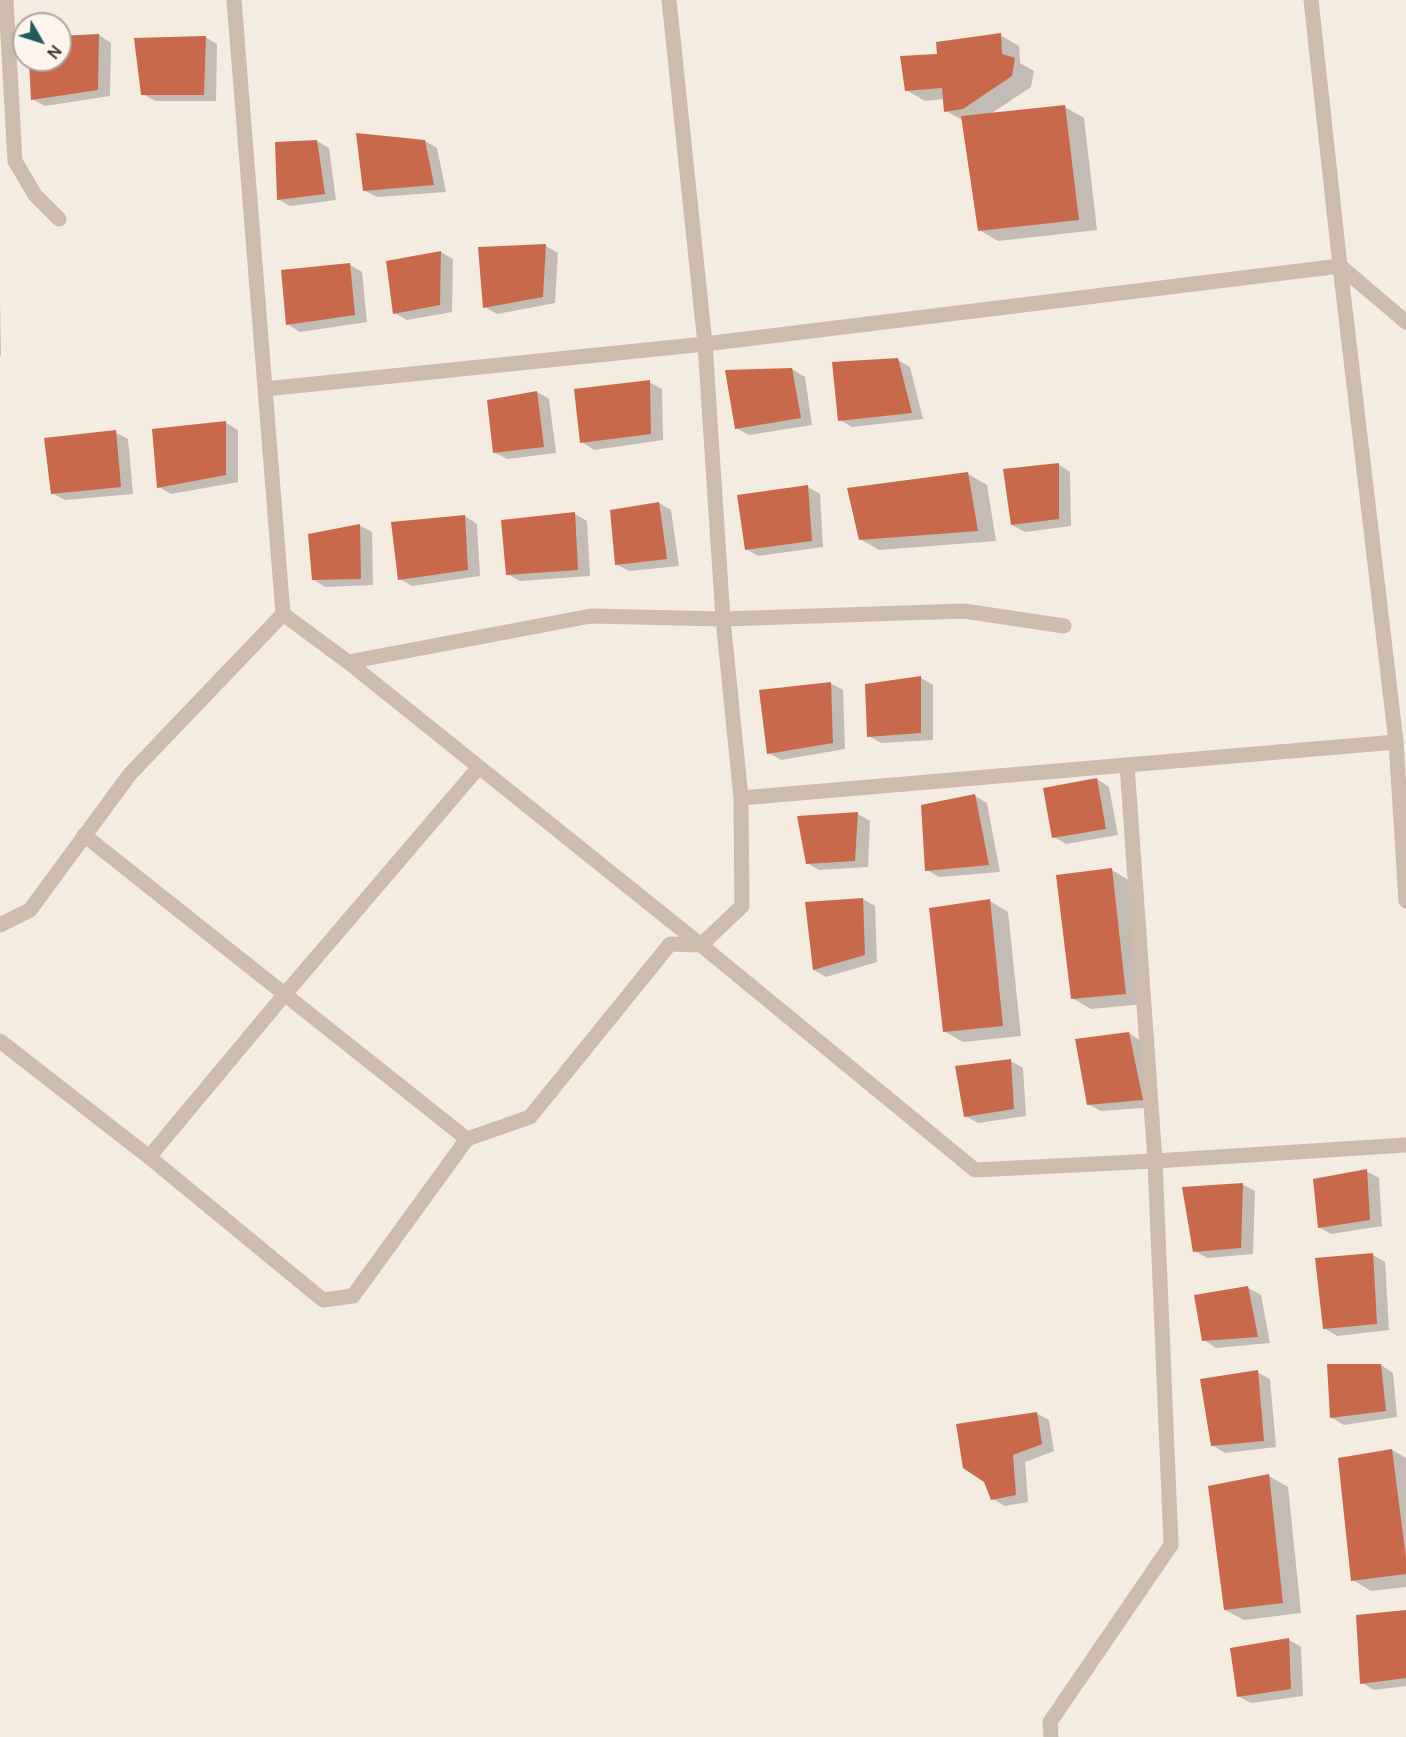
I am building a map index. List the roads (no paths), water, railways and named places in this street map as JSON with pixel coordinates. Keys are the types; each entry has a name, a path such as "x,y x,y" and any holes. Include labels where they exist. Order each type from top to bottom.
{"street":[{"path":"6,0 15,161 35,195 59,219"},
{"path":"0,925 30,910 130,774 283,615 234,0"},
{"path":"0,1041 149,1157 323,1300 353,1296 467,1139 530,1117 670,944 701,945 742,906 741,798 723,619 705,344 669,0"},
{"path":"1311,0 1396,742 1406,901"},
{"path":"265,389 705,344 1341,266 1406,322"},
{"path":"348,662 591,616 723,619 964,610 1064,626"},
{"path":"283,615 348,662 701,945 975,1170 1406,1145"},
{"path":"741,798 1396,742"},
{"path":"1051,1737 1050,1722 1171,1545 1155,1161 1127,765"},
{"path":"149,1157 479,767"},
{"path":"84,835 467,1139"}]}
